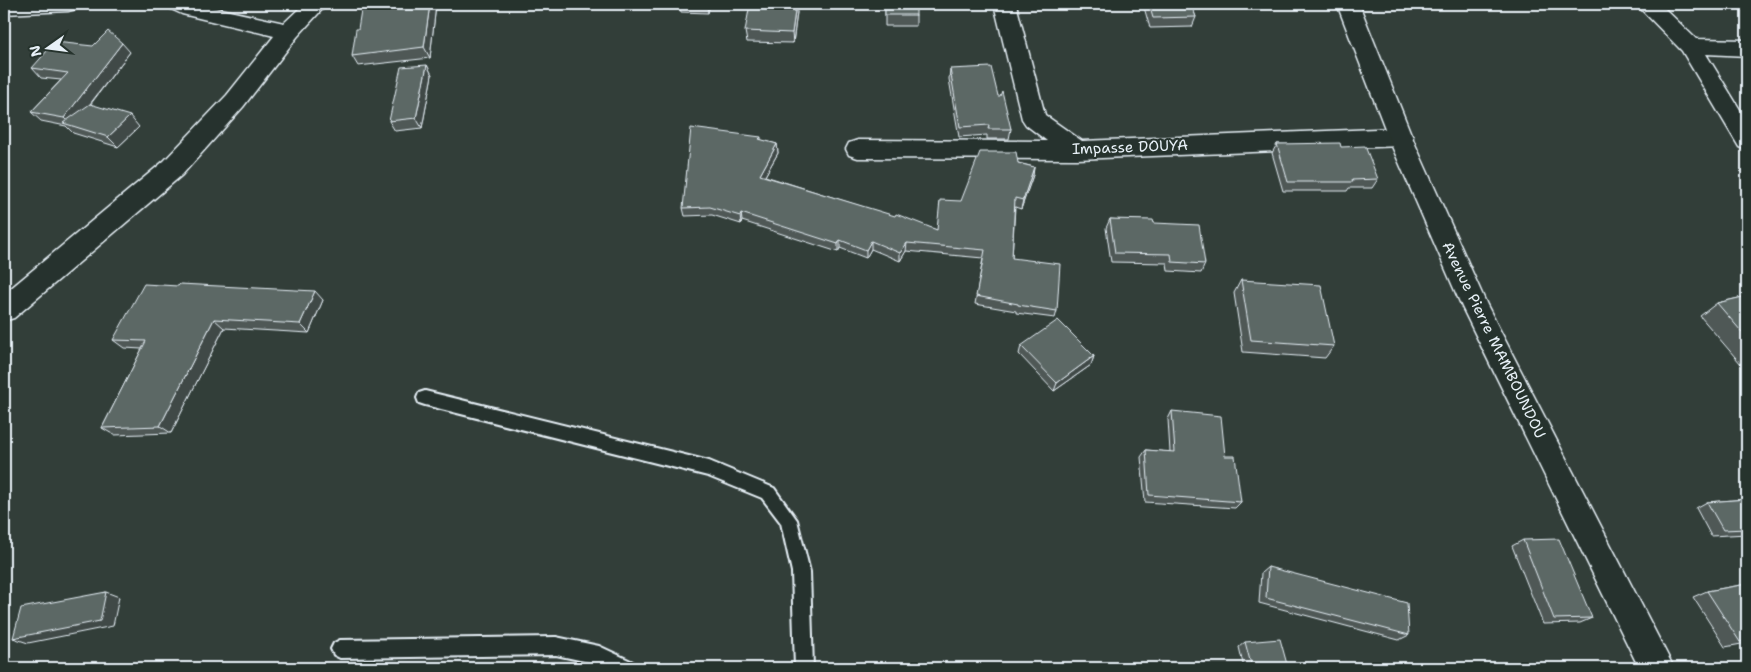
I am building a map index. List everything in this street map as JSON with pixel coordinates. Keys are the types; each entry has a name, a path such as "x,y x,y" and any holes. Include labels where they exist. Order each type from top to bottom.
{"street":[{"path":"4,7 68,4"},
{"path":"179,4 190,9 289,32"},
{"path":"4,310 174,168 235,101 289,32 316,4"},
{"path":"1005,4 1034,120 1077,150"},
{"name":"Avenue Pierre MAMBOUNDOU","path":"1348,4 1401,136 1475,307 1657,668"},
{"path":"1647,4 1690,46 1747,141"},
{"path":"1690,46 1747,48"},
{"name":"Impasse DOUYA","path":"858,148 1077,150 1401,136"}],"lane":[{"path":"425,398 709,469 768,493 789,520 801,572 804,668"},
{"path":"340,649 556,646 599,655 626,668"}],"building":[{"path":"362,4 430,4 424,47 352,56"},
{"path":"750,4 796,4 792,33 745,31"},
{"path":"885,4 916,4 916,15 885,15"},
{"path":"1149,4 1191,4 1196,17 1153,18"},
{"path":"108,31 122,43 64,118 31,112 68,73 32,68 55,42 93,46"},
{"path":"427,65 416,118 389,121 401,67"},
{"path":"991,67 998,96 1000,96 1002,91 1011,129 988,129 989,125 960,127 950,69"},
{"path":"90,104 130,116 108,137 63,123"},
{"path":"691,128 761,137 759,139 777,144 760,175 895,216 896,214 937,230 940,200 961,201 980,152 1016,152 1018,163 1034,167 1023,200 1015,198 1012,258 1060,264 1057,311 976,296 985,250 907,243 900,253 871,241 866,250 840,240 838,244 741,213 740,216 710,207 683,208"},
{"path":"1340,143 1341,147 1365,146 1378,179 1352,180 1353,182 1288,182 1277,144"},
{"path":"1110,219 1153,220 1154,223 1199,225 1205,264 1172,262 1171,254 1115,253"},
{"path":"1241,280 1321,285 1334,346 1251,340"},
{"path":"144,284 315,291 300,324 214,319 160,426 102,428 146,341 113,340"},
{"path":"1747,296 1747,338 1717,303"},
{"path":"1058,320 1094,356 1057,383 1021,346"},
{"path":"1172,411 1221,416 1225,456 1235,456 1241,502 1149,495 1146,450 1175,452"},
{"path":"1747,499 1747,529 1723,530 1707,502"},
{"path":"1559,539 1592,618 1554,619 1523,540"},
{"path":"1268,567 1407,603 1409,635 1266,598"},
{"path":"1747,584 1747,641 1740,642 1707,591"},
{"path":"106,592 100,621 13,638 21,608"},
{"path":"1280,639 1288,668 1252,668 1245,642"}]}
